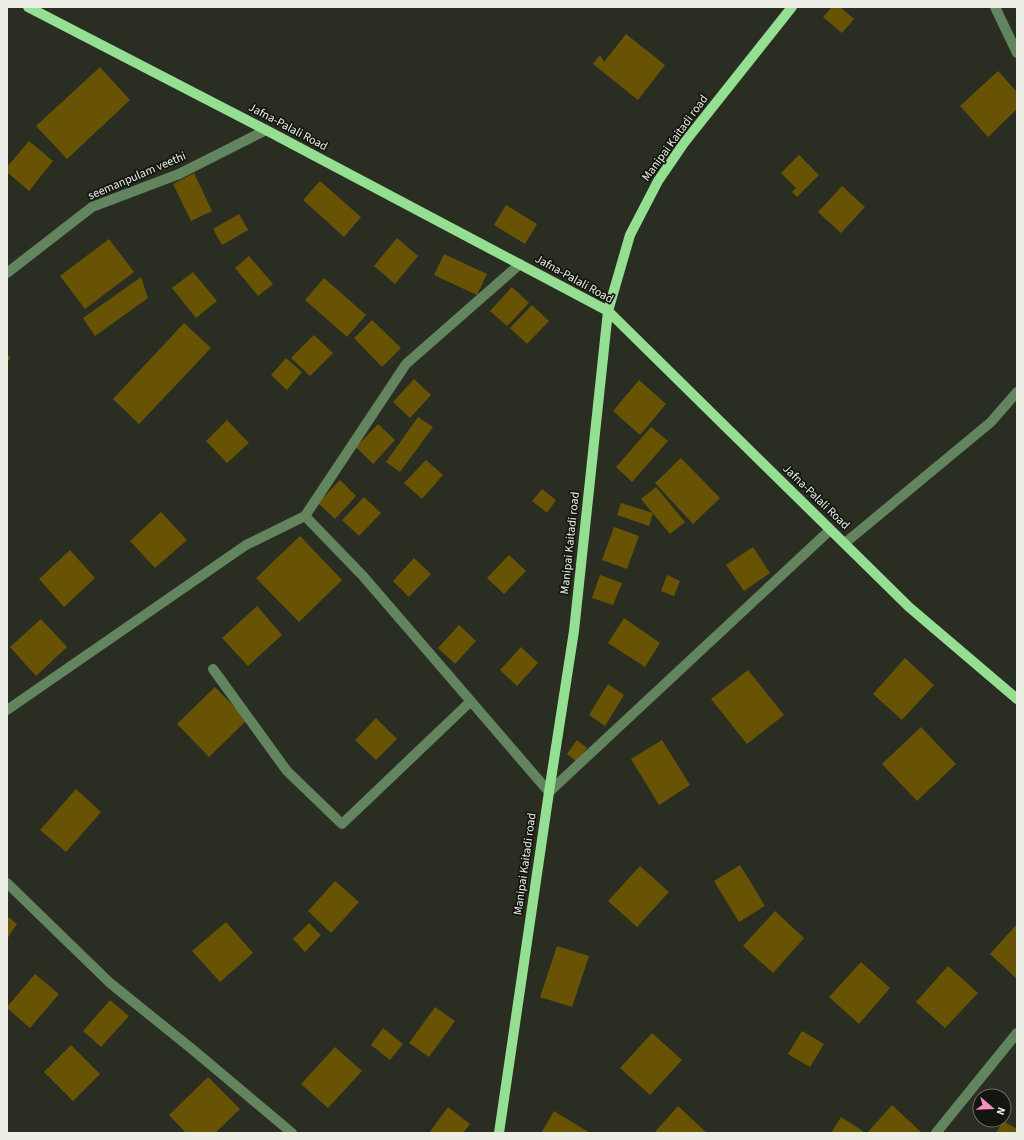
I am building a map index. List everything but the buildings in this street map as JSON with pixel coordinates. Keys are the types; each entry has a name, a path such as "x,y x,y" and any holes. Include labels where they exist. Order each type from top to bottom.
{"main road":[{"name":"Jafna-Palali Road","path":"28,7 266,130 608,311 909,607 1017,699"},
{"name":"Manipai Kaitadi road","path":"499,1133 574,632 608,311 630,235 658,181 684,143 792,7"}],"street":[{"path":"995,7 1017,53"},
{"name":"seemanpulam veethi","path":"7,273 92,207 179,174 266,130"},
{"path":"7,710 246,545 305,516 406,364 520,264"},
{"path":"844,543 991,422 1017,392"},
{"path":"305,516 363,576 549,792 830,530"},
{"path":"213,668 287,770 342,824 471,701"},
{"path":"7,883 110,983 192,1049 292,1133"},
{"path":"936,1133 1017,1033"}]}
